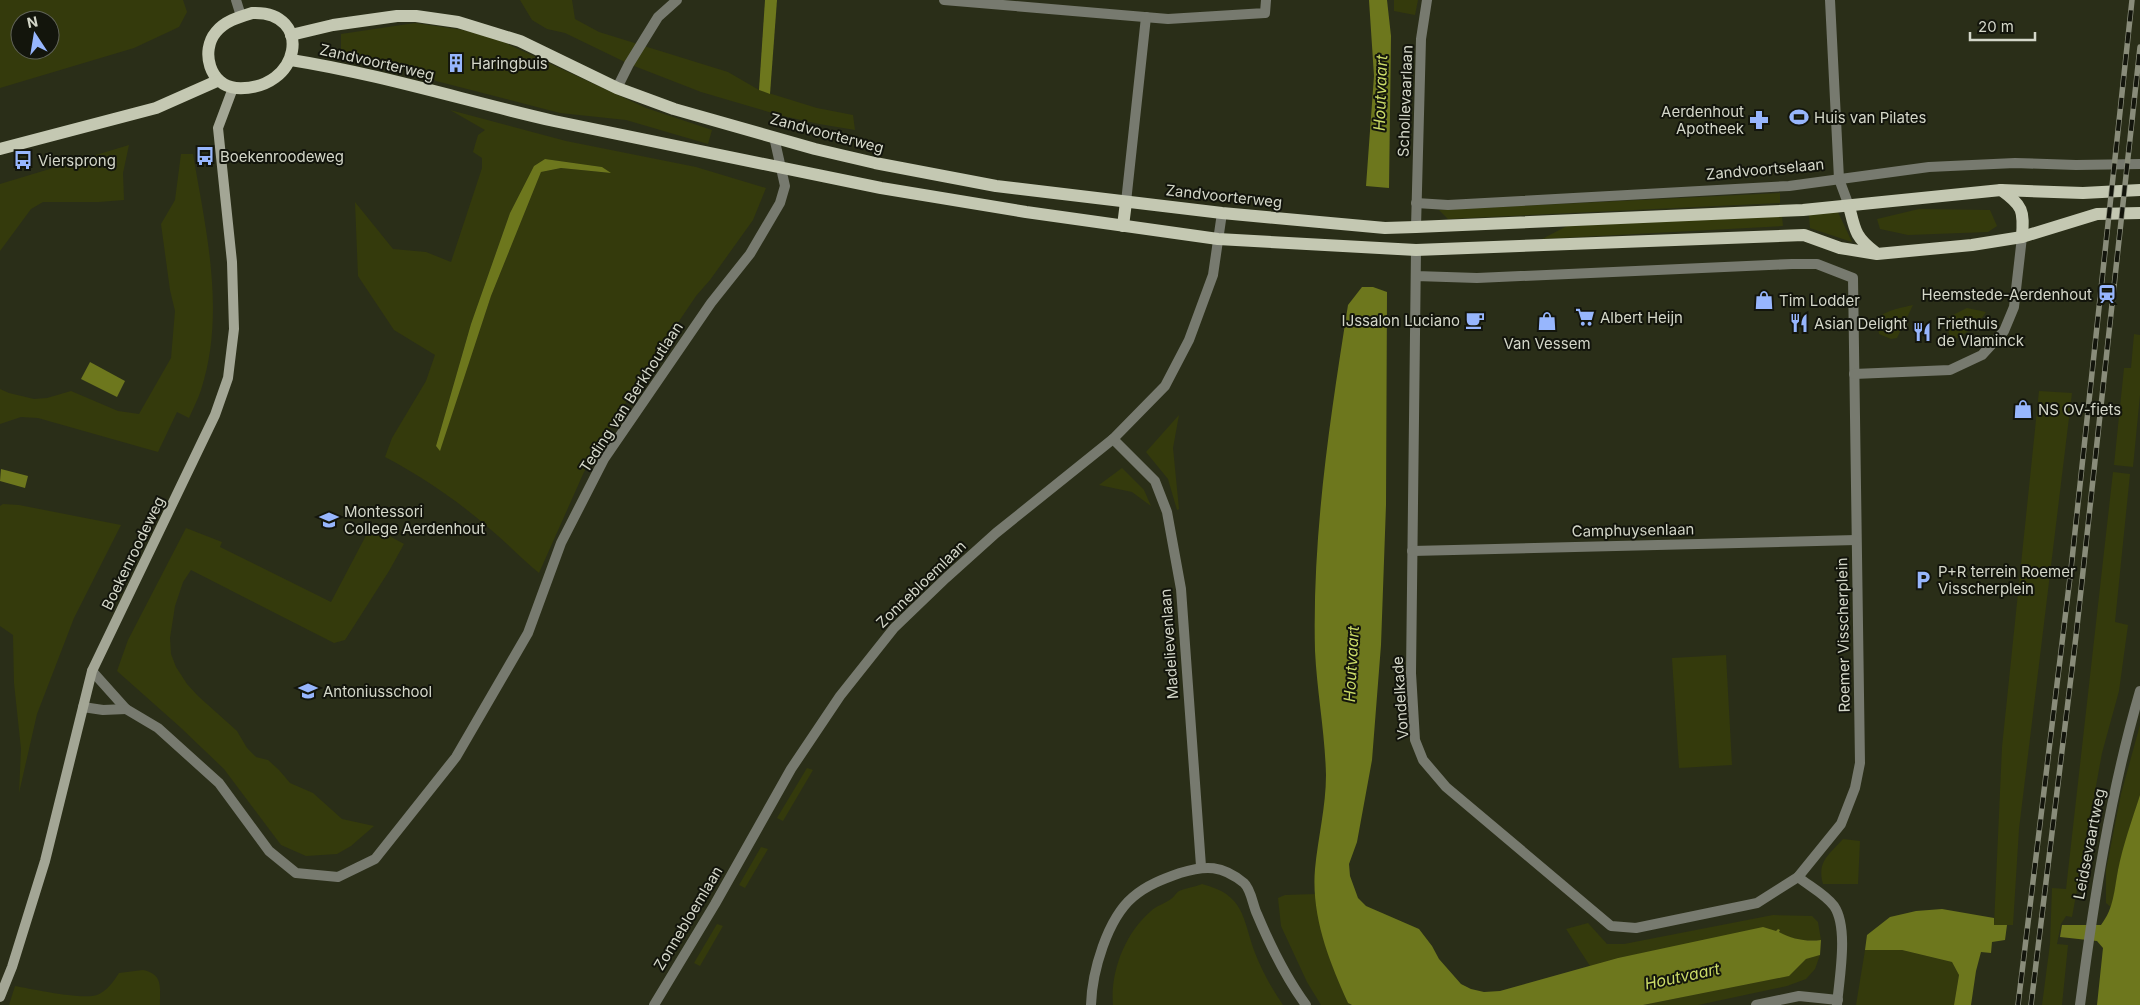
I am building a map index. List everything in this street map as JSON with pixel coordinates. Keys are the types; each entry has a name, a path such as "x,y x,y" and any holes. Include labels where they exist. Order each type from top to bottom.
{"main road":[{"path":"252,12 266,13 284,24 291,35 293,52 291,60 284,69 266,82 244,88 233,88 217,81 209,58 211,40 225,23 252,12"},
{"name":"Zandvoorterweg","path":"291,35 333,25 397,16 416,16 458,22 520,41 617,88 674,109 832,153 934,176 996,186 1222,213 1373,226 1416,227"},
{"name":"Zandvoorterweg","path":"291,60 414,86 545,119 881,188 1026,212 1218,239 1416,250"},
{"path":"0,149 156,108 217,81"},
{"name":"Boekenroodeweg","path":"0,997 12,967 45,861 92,671 216,414 228,378 234,329 232,262 218,128 233,88"},
{"path":"2000,190 2019,204 2024,216 2022,237"},
{"path":"2140,190 2082,193 2000,190 1803,210 1416,227 1416,250 1792,234 1804,235 1840,248 1877,254 1972,245 2022,237 2097,214 2140,212"},
{"path":"1123,226 1126,202"},
{"path":"1850,206 1861,241 1877,254"}],"street":[{"path":"236,0 241,16"},
{"path":"617,88 658,17 677,0"},
{"path":"944,0 1168,19 1265,14 1266,0"},
{"name":"Schollevaarlaan","path":"1416,204 1422,39 1427,0"},
{"path":"1830,0 1839,179 1850,206"},
{"path":"1126,202 1146,17"},
{"name":"Teding van Berkhoutlaan","path":"92,671 126,709 158,728 219,783 269,851 296,873 338,877 375,859 456,757 528,633 561,543 604,459 711,303 750,254 780,204 785,186 774,137"},
{"name":"Zandvoortselaan","path":"1416,204 1448,205 1801,184 1929,168 2015,163 2076,165 2140,164"},
{"path":"1416,204 1416,227"},
{"name":"Zonnebloemlaan","path":"654,1005 715,904 791,768 852,681 894,628 996,533 1113,438 1165,386 1189,340 1213,275 1222,213"},
{"path":"1854,374 1950,370 1982,355 2004,331 2014,307 2022,237"},
{"path":"1416,250 1416,276"},
{"name":"Roemer Visscherplein","path":"1416,276 1477,278 1817,264 1853,278 1860,763 1855,788 1841,824 1798,877"},
{"name":"Vondelkade","path":"1416,276 1411,674 1415,740 1423,760 1446,787 1611,926 1636,928 1757,903 1798,877"},
{"name":"Madelievenlaan","path":"1113,438 1155,481 1168,520 1181,589 1201,866"},
{"name":"Camphuysenlaan","path":"1412,551 1856,540"},
{"name":"Leidsevaartweg","path":"2080,1005 2091,919 2107,822 2140,691"},
{"path":"83,707 103,710 126,709"},
{"path":"1091,1005 1092,987 1112,924 1132,898 1158,880 1201,866 1224,871 1246,884 1261,923 1293,988 1306,1005"},
{"path":"1756,1005 1799,996 1838,1002 1841,926 1834,906 1798,877"}],"shaded area":[{"path":"0,0 183,0 187,12 179,27 134,48 0,88"},
{"path":"520,0 572,0 575,19 599,32 728,72 759,90 817,108 853,115 855,130 779,115 701,92 629,64 565,33 547,29 532,20"},
{"path":"1394,0 1418,0 1415,15 1394,11"},
{"path":"415,23 463,30 499,40 646,108 712,130 708,144 626,120 560,113 436,81 425,72 384,60 380,62 341,53 341,34"},
{"path":"450,110 566,141 696,167 766,188 753,220 710,280 696,296 640,379 584,472 539,573 496,534 453,499 385,457 392,438 426,381 435,355 394,330 358,276 355,202 393,249 426,252 451,262 482,168 482,158 473,152 478,135 485,130","holes":["545,159 602,167 609,173 561,168 541,172 491,296 440,450 436,446 471,324 510,213 534,166"]},
{"path":"129,145 123,173 124,200 43,202 31,209 0,251 0,184"},
{"path":"181,154 193,154 208,242 213,302 208,361 201,390 189,418 177,412 158,452 38,418 21,417 0,424 0,389 34,399 47,398 71,391 118,411 139,414 171,358 175,311 170,290 161,224 175,200"},
{"path":"1780,193 1780,203 1448,219 1439,210"},
{"path":"1919,209 1990,210 1997,226 1988,232 1908,235 1880,229 1877,219"},
{"path":"1838,212 1852,242 1810,228 1809,215"},
{"path":"1782,216 1783,226 1542,239 1567,226"},
{"path":"1913,305 1897,338 1891,339 1879,334 1877,320 1880,317 1893,310"},
{"path":"1967,308 1986,312 1971,329 1951,341 1948,330 1949,317"},
{"path":"2134,334 2140,335 2140,395 2133,467 2114,465 2124,368 2131,368"},
{"path":"2039,391 2072,393 2019,829 2013,925 1994,925 2002,747"},
{"path":"1179,415 1173,448 1179,509 1177,510 1168,479 1146,452"},
{"path":"1122,468 1144,490 1151,506 1132,492 1099,485"},
{"path":"2113,472 2130,474 2115,622 2128,625 2119,691 2102,753 2072,917 2066,916 2061,924 2057,944 2068,945 2062,1005 2042,1005 2050,944 2052,888 2066,889"},
{"path":"3,504 19,505 121,525 74,618 37,714 19,793 21,749 14,683 13,635 0,626 0,506"},
{"path":"371,526 404,544 345,640 334,643 191,570 183,582 175,606 170,638 171,654 176,667 187,684 237,731 247,748 256,757 268,760 290,783 313,793 342,819 374,826 351,846 337,854 306,856 281,845 224,769 117,671 128,640 186,528 222,542 220,547 331,602"},
{"path":"1726,655 1732,765 1679,768 1672,658"},
{"path":"2140,725 2140,795 2118,870 2112,908 2106,903 2106,870 2121,794"},
{"path":"807,768 813,770 783,821 777,818"},
{"path":"1843,839 1860,841 1858,884 1823,884 1821,870 1825,859"},
{"path":"761,847 768,849 745,888 739,885"},
{"path":"1202,884 1227,894 1240,909 1255,953 1271,986 1283,1005 1113,1005 1114,979 1117,967 1121,954 1134,930 1153,909 1171,899 1179,891"},
{"path":"1316,894 1327,950 1342,990 1348,1003 1351,1005 1321,1005 1307,982 1281,926 1278,898 1285,895"},
{"path":"1773,915 1812,916 1818,922 1821,940 1791,938 1785,936 1777,929 1776,931 1658,950 1590,966 1566,929 1588,923 1607,944 1624,944"},
{"path":"717,924 723,926 700,966 694,963"},
{"path":"1865,950 1902,950 1952,962 1959,975 1954,1005 1856,1005"},
{"path":"1820,955 1815,969 1806,979 1787,986 1698,1005 1643,1005 1788,976 1806,959"},
{"path":"143,970 154,975 159,982 160,1005 9,1005 15,986 57,994 90,996 104,991 119,973"}],"water":[{"path":"765,0 777,0 770,94 759,90"},
{"name":"Houtvaart","path":"1369,0 1387,0 1391,36 1389,188 1366,186 1374,76"},
{"path":"545,159 602,167 611,173 561,168 541,172 491,296 440,451 436,446 471,324 510,213 534,166"},
{"name":"Houtvaart","path":"1362,287 1373,287 1387,292 1386,505 1381,645 1372,760 1357,842 1349,864 1350,876 1358,898 1366,906 1419,929 1439,959 1461,984 1484,992 1500,991 1618,958 1763,927 1776,931 1778,929 1780,930 1779,932 1794,938 1810,941 1821,940 1820,955 1806,959 1789,976 1643,1005 1352,1005 1348,1003 1334,971 1323,938 1314,887 1326,775 1315,651 1315,608 1319,521 1335,391 1348,305"},
{"path":"90,362 125,381 117,397 81,379"},
{"path":"1,469 28,476 25,488 0,481"},
{"path":"2140,795 2140,1005 2097,1005 2103,948 2097,941 2060,937 2062,925 2101,925 2105,919 2111,906 2122,851"},
{"path":"1942,909 1994,918 1994,925 2007,925 2005,940 1992,942 1991,953 1981,952 1971,1005 1954,1005 1959,975 1952,962 1902,950 1865,950 1867,935 1890,917 1916,911"}],"railway":[{"path":"2018,1005 2071,569 2132,0"},
{"path":"2031,1005 2076,636 2140,47"}],"place":[{"name":"Haringbuis","path":"456,63"},
{"name":"Huis van Pilates","path":"1799,117"},
{"name":"Aerdenhout Apotheek","path":"1759,120"},
{"name":"Boekenroodeweg","path":"205,156"},
{"name":"Viersprong","path":"23,160"},
{"name":"Heemstede-Aerdenhout","path":"2107,294"},
{"name":"Tim Lodder","path":"1764,300"},
{"name":"Albert Heijn","path":"1585,317"},
{"name":"IJssalon Luciano","path":"1475,320"},
{"name":"Van Vessem","path":"1547,321"},
{"name":"Asian Delight","path":"1799,323"},
{"name":"Friethuis de Vlaminck","path":"1922,332"},
{"name":"NS OV-fiets","path":"2023,409"},
{"name":"Montessori College Aerdenhout","path":"329,520"},
{"name":"P+R terrein Roemer Visscherplein","path":"1923,580"},
{"name":"Antoniusschool","path":"308,691"}]}
